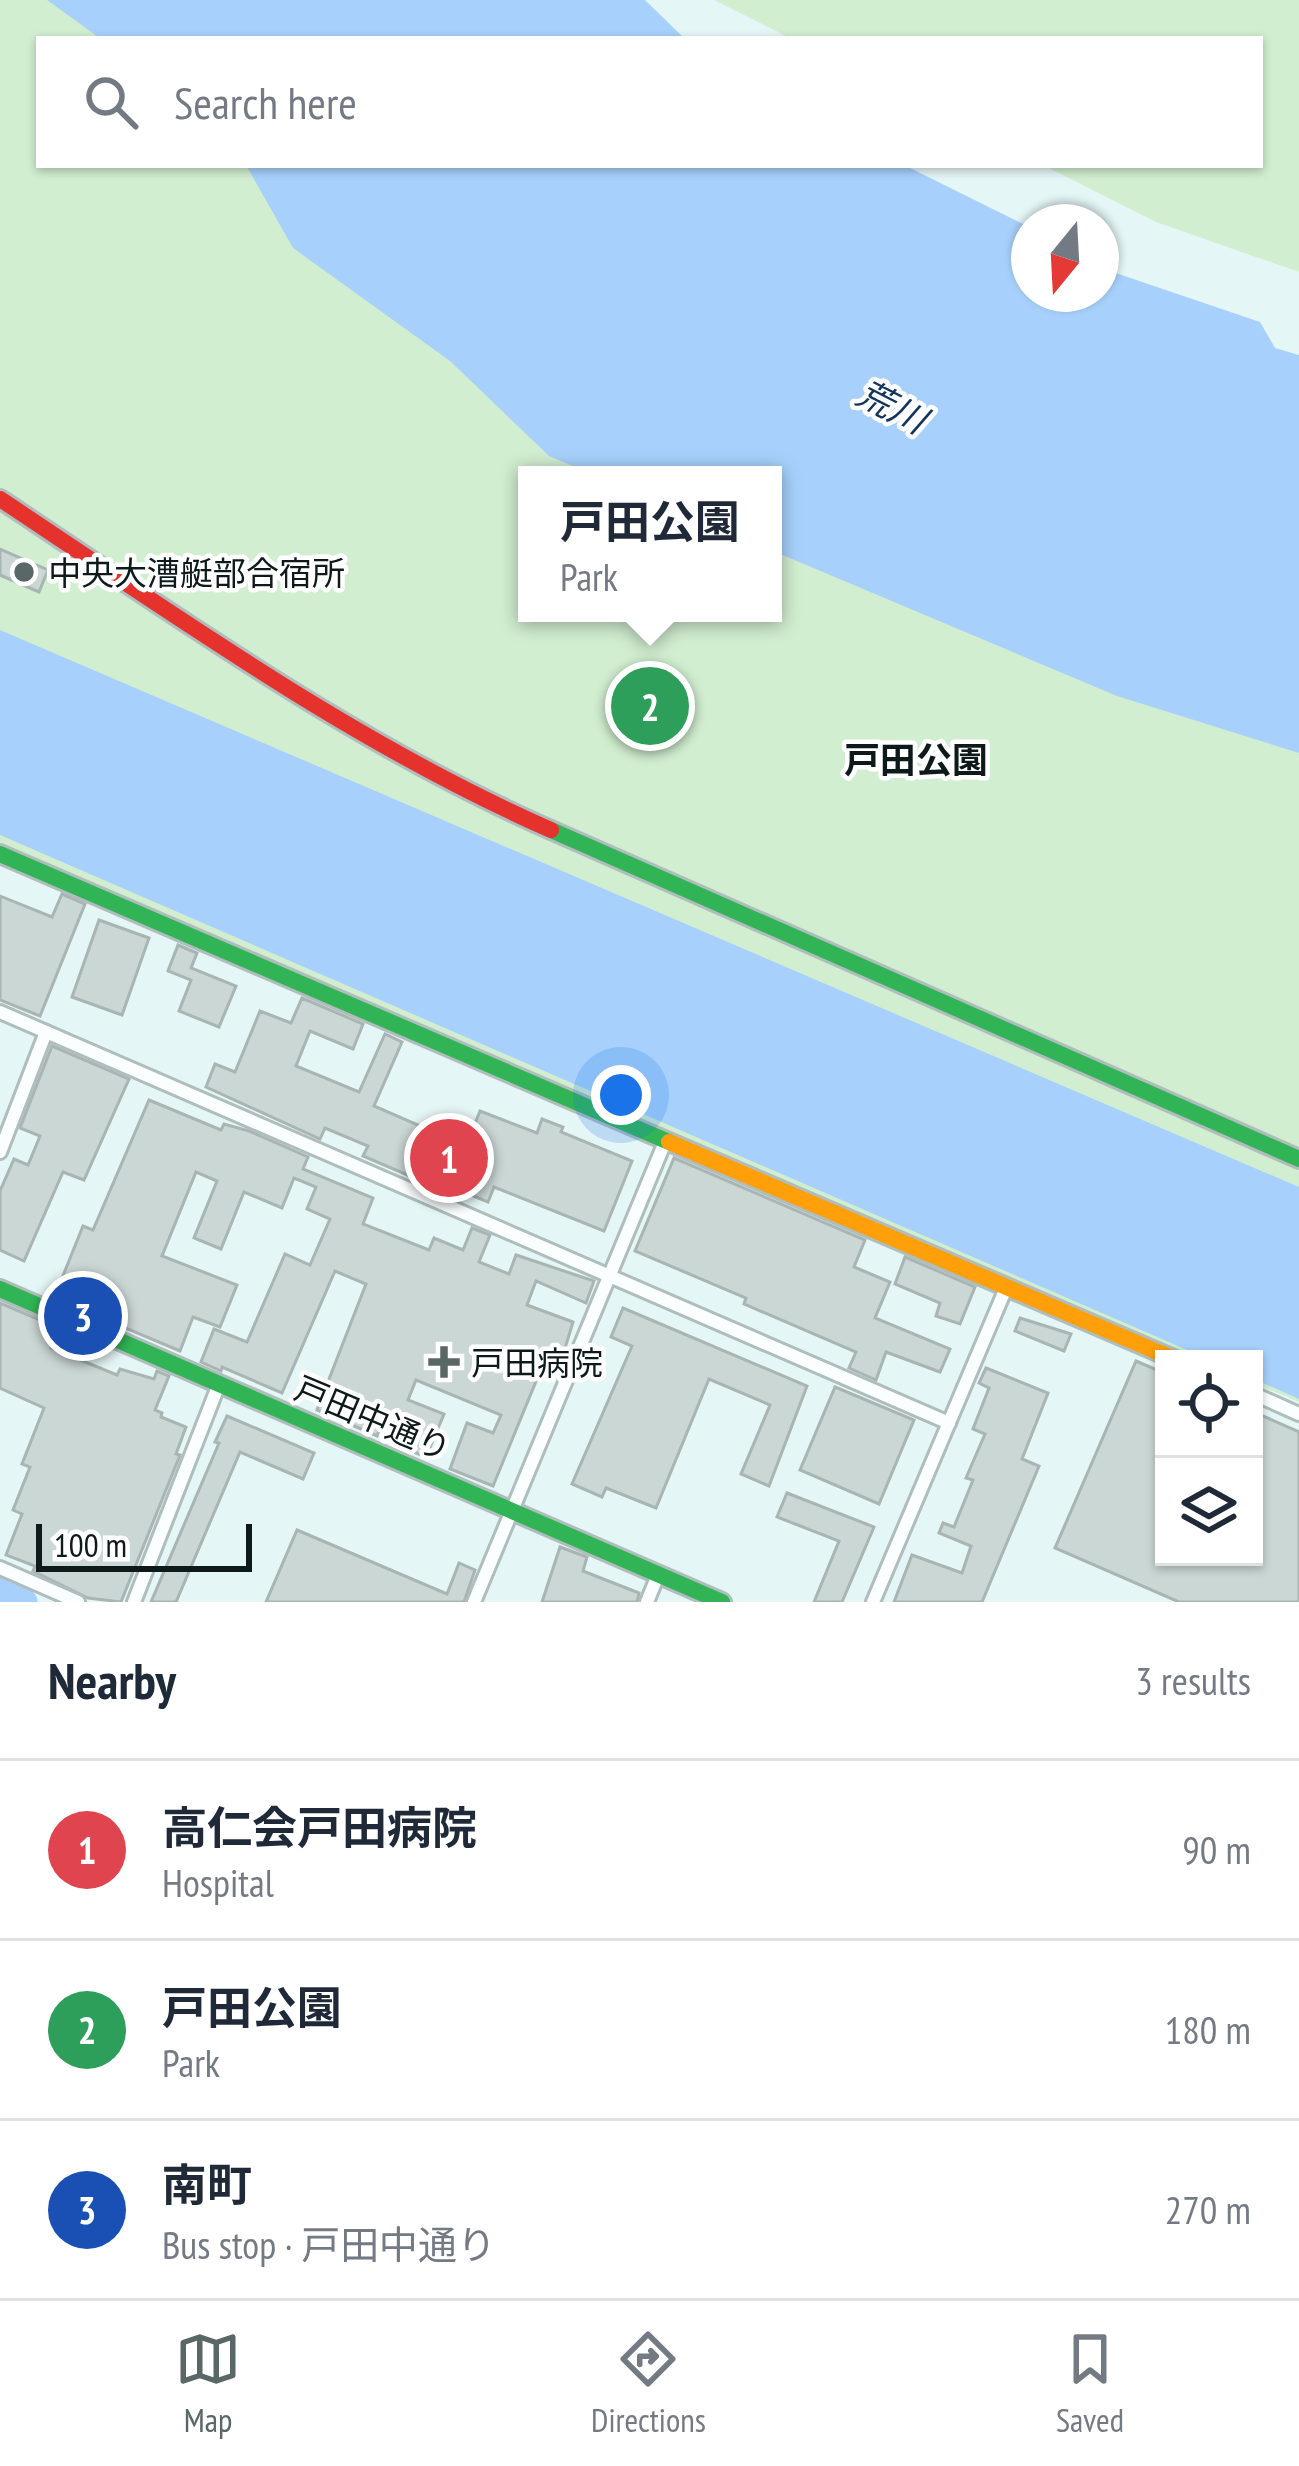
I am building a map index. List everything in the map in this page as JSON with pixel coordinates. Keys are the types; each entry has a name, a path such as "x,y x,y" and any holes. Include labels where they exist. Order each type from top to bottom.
{"street":[{"path":"0,499 272,680 411,763 489,803 1299,1159"},
{"path":"0,854 1155,1351"},
{"path":"0,1012 949,1423"},
{"path":"0,1152 46,1032"},
{"path":"474,1602 665,1142"},
{"name":"戸田中通り","path":"0,1288 722,1602"},
{"path":"873,1602 1006,1288"},
{"path":"134,1602 219,1384"},
{"path":"1263,1398 1299,1414"},
{"path":"0,1568 78,1602"},
{"path":"647,1602 658,1574"}],"green space":[{"name":"戸田公園","path":"0,0 280,0 333,36 36,36 36,168 529,168 1299,561 1299,1402 1263,1387 1263,1350 1176,1350 0,851"},
{"path":"714,0 1299,0 1299,272 1156,222 1049,168 1263,168 1263,36 786,36"}],"water":[{"path":"47,0 645,0 682,36 97,36"},
{"name":"荒川","path":"248,168 910,168 1011,218 1011,312 1119,312 1119,274 1260,322 1275,348 1299,355 1299,753 1117,696 782,555 782,466 573,466 549,456 450,361 293,248"},
{"path":"0,630 1299,1187 1299,1399 1263,1383 1263,1350 1187,1350 0,835"}],"building":[{"name":"中央大漕艇部合宿所","path":"0,549 48,570 39,592 0,575"},
{"path":"62,894 85,904 40,1016 0,1000 0,896 52,917"},
{"path":"99,920 149,938 122,1015 72,997"},
{"path":"178,945 197,953 191,968 236,986 219,1027 179,1011 191,980 168,971"},
{"path":"302,998 363,1024 353,1049 310,1031 296,1066 359,1092 385,1034 402,1042 374,1106 466,1146 480,1111 537,1133 542,1119 563,1127 561,1132 632,1161 604,1231 494,1187 488,1202 464,1192 461,1198 363,1156 368,1146 325,1128 320,1139 206,1087 215,1064 235,1072 260,1011 291,1023"},
{"path":"52,1046 129,1079 84,1180 63,1172 24,1261 0,1250 0,1191 14,1159 28,1165 40,1136 20,1128"},
{"path":"149,1100 221,1130 224,1124 249,1131 308,1157 303,1169 373,1198 363,1224 429,1250 434,1238 463,1250 472,1228 490,1235 479,1262 509,1274 516,1255 594,1281 586,1303 536,1281 527,1305 573,1322 559,1368 544,1362 493,1486 450,1469 467,1423 493,1433 501,1415 416,1380 408,1400 444,1414 426,1457 406,1449 416,1423 386,1412 377,1436 317,1410 366,1284 335,1271 282,1393 201,1362 214,1329 247,1342 285,1254 310,1265 330,1219 307,1209 316,1187 294,1178 282,1208 244,1192 221,1249 194,1238 217,1181 196,1172 162,1256 237,1285 220,1327 193,1317 180,1351 54,1298 83,1226 93,1230"},
{"path":"674,1158 865,1240 854,1267 890,1282 875,1318 950,1349 940,1372 886,1352 876,1380 849,1368 856,1352 635,1251"},
{"path":"905,1257 975,1287 960,1324 936,1316 940,1303 895,1284"},
{"path":"0,1303 59,1328 51,1348 117,1375 120,1369 154,1379 157,1371 169,1376 155,1410 186,1427 176,1454 180,1455 121,1602 88,1598 33,1571 35,1566 6,1555 22,1514 13,1510 30,1467 22,1464 44,1408 0,1388"},
{"path":"623,1308 807,1386 769,1486 741,1474 770,1405 709,1379 656,1508 606,1488 602,1497 572,1484 632,1346 611,1337"},
{"path":"1020,1318 1071,1334 1064,1351 1015,1331"},
{"path":"1136,1361 1155,1369 1155,1566 1263,1566 1263,1416 1299,1432 1299,1602 1179,1602 1055,1548"},
{"path":"986,1368 1048,1393 1022,1459 1039,1466 982,1602 894,1602 912,1555 962,1573 971,1546 939,1533 943,1523 954,1527 973,1480 966,1478 985,1434 973,1429 989,1388 979,1383"},
{"path":"835,1387 914,1420 879,1504 800,1470"},
{"path":"227,1416 314,1453 303,1479 240,1452 176,1602 151,1602 219,1443 215,1442"},
{"path":"787,1493 874,1527 842,1602 814,1602 839,1541 777,1517"},
{"path":"297,1530 447,1594 459,1563 475,1570 464,1602 266,1602"},
{"path":"560,1547 587,1557 583,1571 639,1593 637,1602 542,1602"}],"waterway":[{"path":"0,1591 24,1602"}],"traffic: fast":[{"path":"551,830 1299,1159"},
{"path":"0,854 669,1142"},
{"path":"0,1289 722,1602"}],"traffic: slow":[{"path":"669,1142 1155,1351"}],"traffic: jam":[{"path":"0,499 337,719 551,830"}],"place":[{"name":"中央大漕艇部合宿所","path":"24,572"},
{"name":"戸田公園","path":"650,706"},
{"name":"高仁会戸田病院","path":"449,1158"},
{"name":"南町","path":"83,1316"},
{"name":"戸田病院","path":"444,1362"}],"district":[{"name":"戸田公園","path":"916,759"}]}
